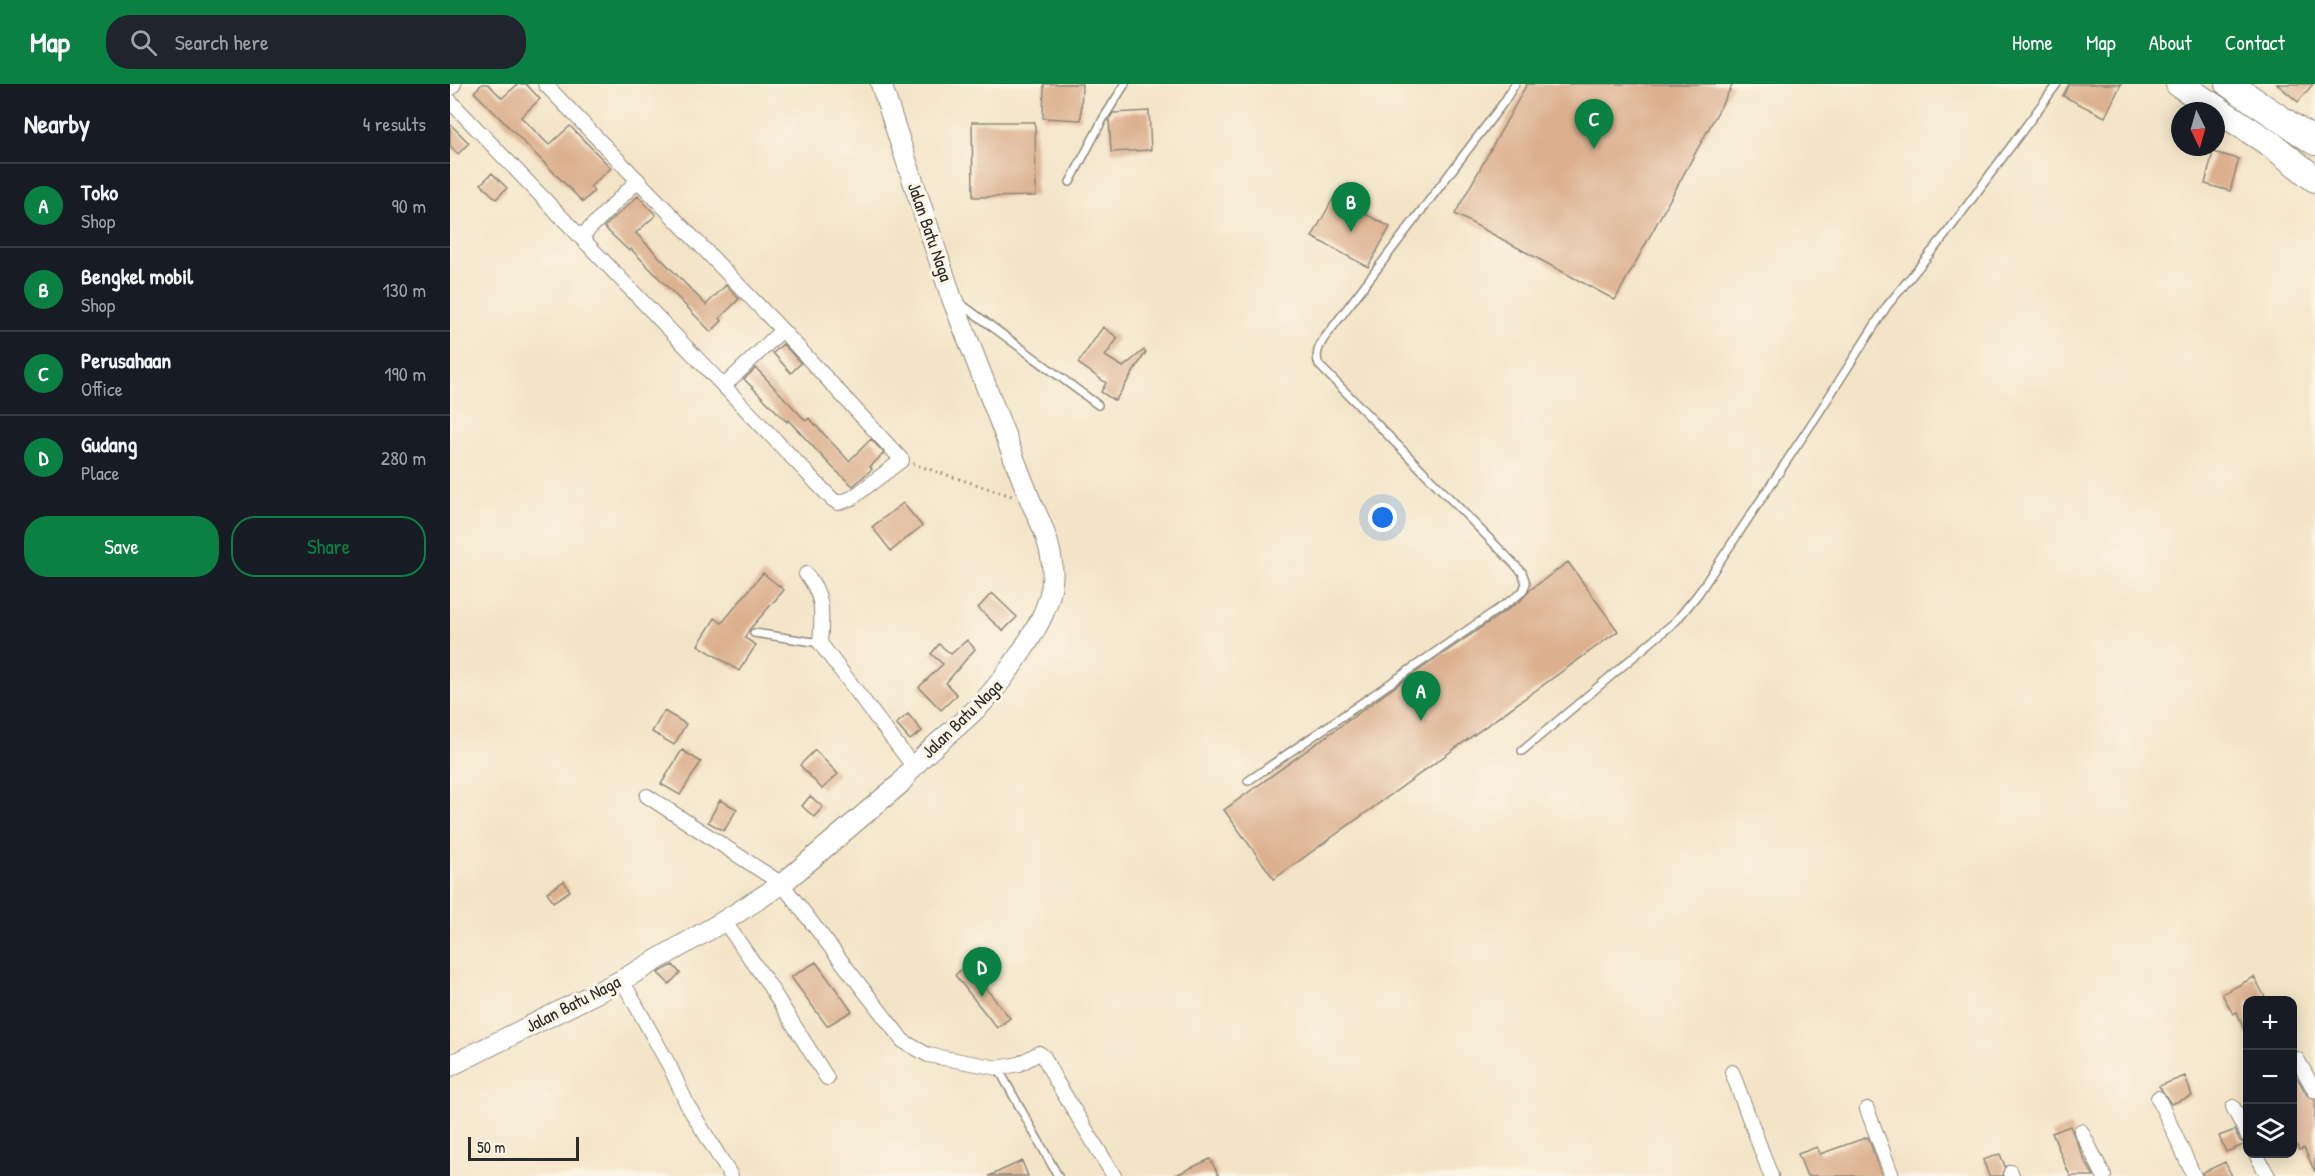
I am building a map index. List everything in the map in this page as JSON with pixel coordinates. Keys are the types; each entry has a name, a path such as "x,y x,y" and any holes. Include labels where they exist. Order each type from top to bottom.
{"highway":[{"path":"2179,84 2272,146 2315,179"},
{"path":"2229,84 2315,142"}],"street":[{"path":"450,88 454,84"},
{"path":"450,101 832,500 838,503 852,498 902,460 782,330 545,84"},
{"name":"Jalan Batu Naga","path":"450,1066 622,980 724,921 782,884 901,783 913,766 977,709 1005,677 1035,631 1049,603 1053,571 1045,531 1031,502 951,296 881,84"},
{"path":"581,237 638,180"},
{"path":"724,386 782,330"},
{"path":"806,574 818,588 822,618 820,644 913,766"},
{"path":"647,795 782,884 903,1041 928,1056 998,1068 1018,1064 1039,1053 1044,1057 1114,1176"},
{"path":"724,921 767,982 827,1078"},
{"path":"622,980 670,1067 688,1106 731,1176"},
{"path":"2297,1059 2315,1091"},
{"path":"1732,1072 1771,1176"},
{"path":"2158,1098 2194,1176"},
{"path":"2233,1107 2243,1128"},
{"path":"1867,1109 1892,1176"},
{"path":"2081,1131 2104,1176"},
{"path":"2258,1158 2268,1176"}],"lane":[{"path":"1070,182 1103,119 1125,84"},
{"path":"1248,781 1523,591 1526,583 1522,572 1319,364 1317,359 1317,352 1323,340 1504,102 1515,84"},
{"path":"1522,751 1676,621 1698,594 1887,306 1946,234 2056,84"},
{"path":"951,296 1098,405"},
{"path":"754,633 820,644"},
{"path":"998,1068 1058,1176"}],"path":[{"path":"902,460 1031,502"},
{"path":"1619,1176 1627,1176"}],"building":[{"path":"482,84 488,84 502,98 518,84 526,84 540,99 521,117 549,145 570,126 611,168 590,187 594,191 583,202 474,92"},
{"path":"1044,84 1082,84 1081,120 1043,118"},
{"path":"1527,84 1733,84 1615,300 1455,214"},
{"path":"2069,84 2121,84 2105,117 2063,96"},
{"path":"2277,84 2313,84 2298,102"},
{"path":"1149,111 1151,150 1111,152 1109,119 1113,113"},
{"path":"972,122 1035,122 1036,196 973,197"},
{"path":"450,124 469,143 458,154 450,146"},
{"path":"2225,155 2239,159 2230,191 2205,184 2212,156"},
{"path":"492,173 507,188 496,199 481,184"},
{"path":"638,196 656,215 636,233 706,305 726,285 739,299 720,318 722,321 711,332 631,249 629,251 604,227"},
{"path":"1334,197 1390,227 1368,267 1312,237"},
{"path":"1103,327 1118,338 1105,356 1123,367 1144,350 1146,352 1115,401 1101,392 1106,383 1078,363"},
{"path":"783,344 801,363 791,373 773,353"},
{"path":"756,368 806,421 809,418 849,461 871,439 884,453 870,467 872,469 853,486 744,379"},
{"path":"903,503 922,526 891,551 872,527"},
{"path":"1568,562 1618,631 1274,879 1224,810 1396,686 1520,601 1530,590"},
{"path":"763,573 784,590 749,630 745,638 756,645 739,671 698,645 715,618 722,623"},
{"path":"992,593 1017,617 1003,631 978,608"},
{"path":"967,640 975,649 946,683 957,695 941,710 919,687 943,664 931,654 939,644 951,654"},
{"path":"664,711 686,724 674,745 652,732"},
{"path":"908,714 922,731 910,740 896,724"},
{"path":"682,750 701,762 680,795 661,784"},
{"path":"815,750 838,774 822,789 800,765"},
{"path":"810,796 823,807 814,817 802,806"},
{"path":"720,800 737,809 724,831 708,822"},
{"path":"564,881 570,891 553,902 547,892"},
{"path":"816,962 852,1011 827,1026 791,977"},
{"path":"673,965 680,973 669,984 658,973"},
{"path":"967,965 1010,1018 997,1028 955,975"},
{"path":"2254,977 2264,996 2243,996 2243,1028 2237,1012 2233,1014 2222,994"},
{"path":"2185,1076 2192,1096 2171,1104 2159,1086"},
{"path":"2297,1078 2307,1095 2315,1100 2315,1172 2304,1148 2299,1150 2297,1146"},
{"path":"2070,1126 2094,1176 2070,1176 2052,1133"},
{"path":"2235,1130 2243,1145 2226,1152 2219,1136"},
{"path":"1868,1137 1882,1176 1807,1176 1798,1154 1817,1147 1820,1154"},
{"path":"2000,1154 2005,1166 2003,1176 1989,1176 1983,1160"},
{"path":"1210,1159 1219,1176 1174,1176"},
{"path":"1022,1161 1028,1176 989,1176"},
{"path":"2225,1162 2232,1176 2203,1176 2202,1173"}],"place":[{"name":"Perusahaan","path":"1594,149"},
{"name":"Bengkel mobil","path":"1351,232"},
{"name":"Toko","path":"1421,721"},
{"name":"Gudang","path":"982,997"}]}
